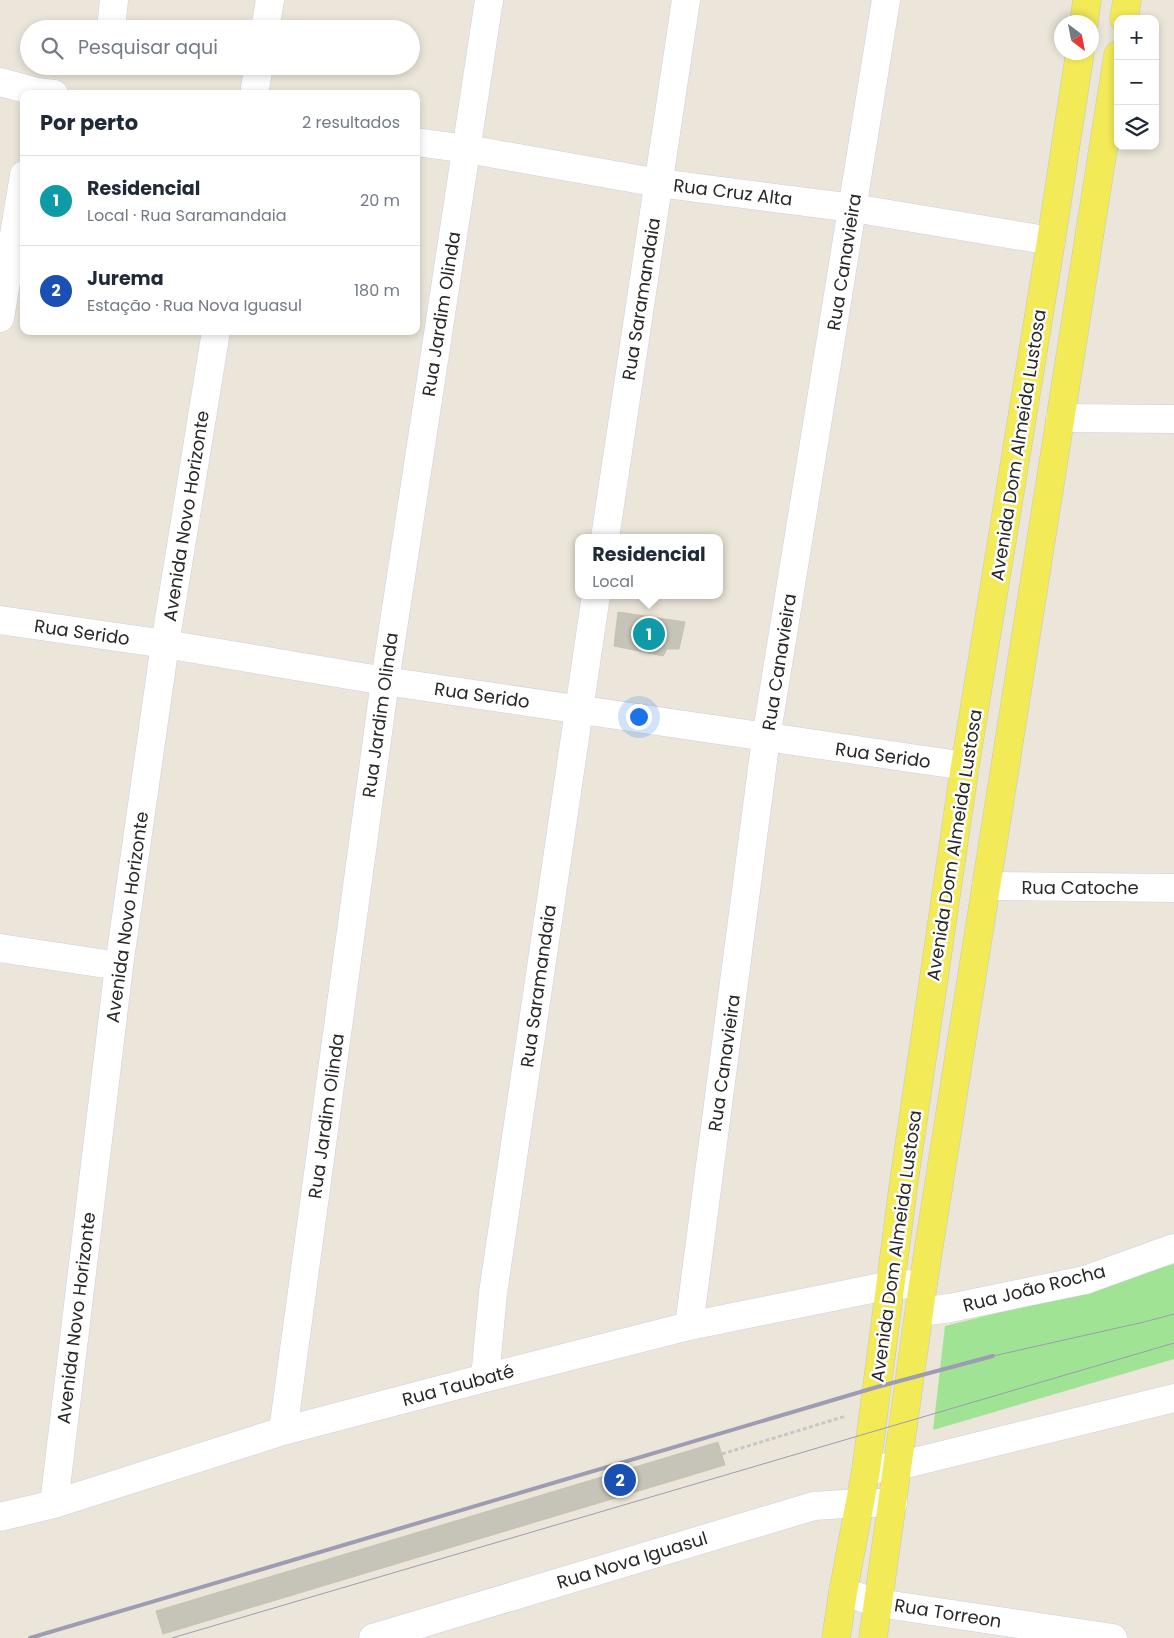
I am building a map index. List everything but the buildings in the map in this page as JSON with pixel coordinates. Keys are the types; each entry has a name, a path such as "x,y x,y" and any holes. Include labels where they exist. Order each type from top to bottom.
{"main road":[{"path":"1085,15 1088,0"},
{"path":"1124,15 1126,0"},
{"name":"Avenida Dom Almeida Lustosa","path":"836,1638 866,1470 884,1322 891,1285 907,1162 965,766 1079,60"},
{"name":"Avenida Dom Almeida Lustosa","path":"873,1638 923,1284 1117,60"}],"street":[{"path":"112,20 114,0"},
{"path":"267,20 270,0"},
{"name":"Rua Jardim Olinda","path":"283,1431 385,680 489,0"},
{"name":"Rua Saramandaia","path":"606,534 686,0"},
{"name":"Rua Canavieira","path":"689,1326 766,738 886,0"},
{"path":"255,90 257,75"},
{"path":"0,82 31,90"},
{"name":"Rua Cruz Alta","path":"420,143 659,183 853,208 1051,241"},
{"path":"0,318 20,199"},
{"name":"Avenida Novo Horizonte","path":"54,1504 120,966 165,644 215,335"},
{"path":"1060,418 1174,419"},
{"name":"Rua Saramandaia","path":"485,1378 493,1293 595,599"},
{"name":"Rua Serido","path":"0,620 766,738 965,766"},
{"name":"Rua Catoche","path":"986,886 1174,888"},
{"path":"0,948 120,966"},
{"name":"Rua João Rocha","path":"920,1312 950,1308 1085,1280 1174,1248"},
{"name":"Rua Taubaté","path":"0,1517 54,1504 283,1431 689,1326 891,1285 923,1284"},
{"path":"866,1470 898,1466 1174,1398"},
{"name":"Rua Nova Iguasul","path":"373,1638 814,1506 893,1503"},
{"name":"Rua Torreon","path":"843,1592 878,1603 1113,1638"}],"path":[{"path":"722,1454 812,1427"}],"green space":[{"path":"1174,1264 1174,1359 933,1430 945,1326 1029,1305"}],"tram line":[{"path":"993,1356 1174,1314"},
{"path":"172,1638 1174,1343"}],"railway":[{"path":"30,1638 877,1387 993,1356"}],"place":[{"name":"Residencial","path":"649,634"},
{"name":"Jurema","path":"620,1480"}]}
